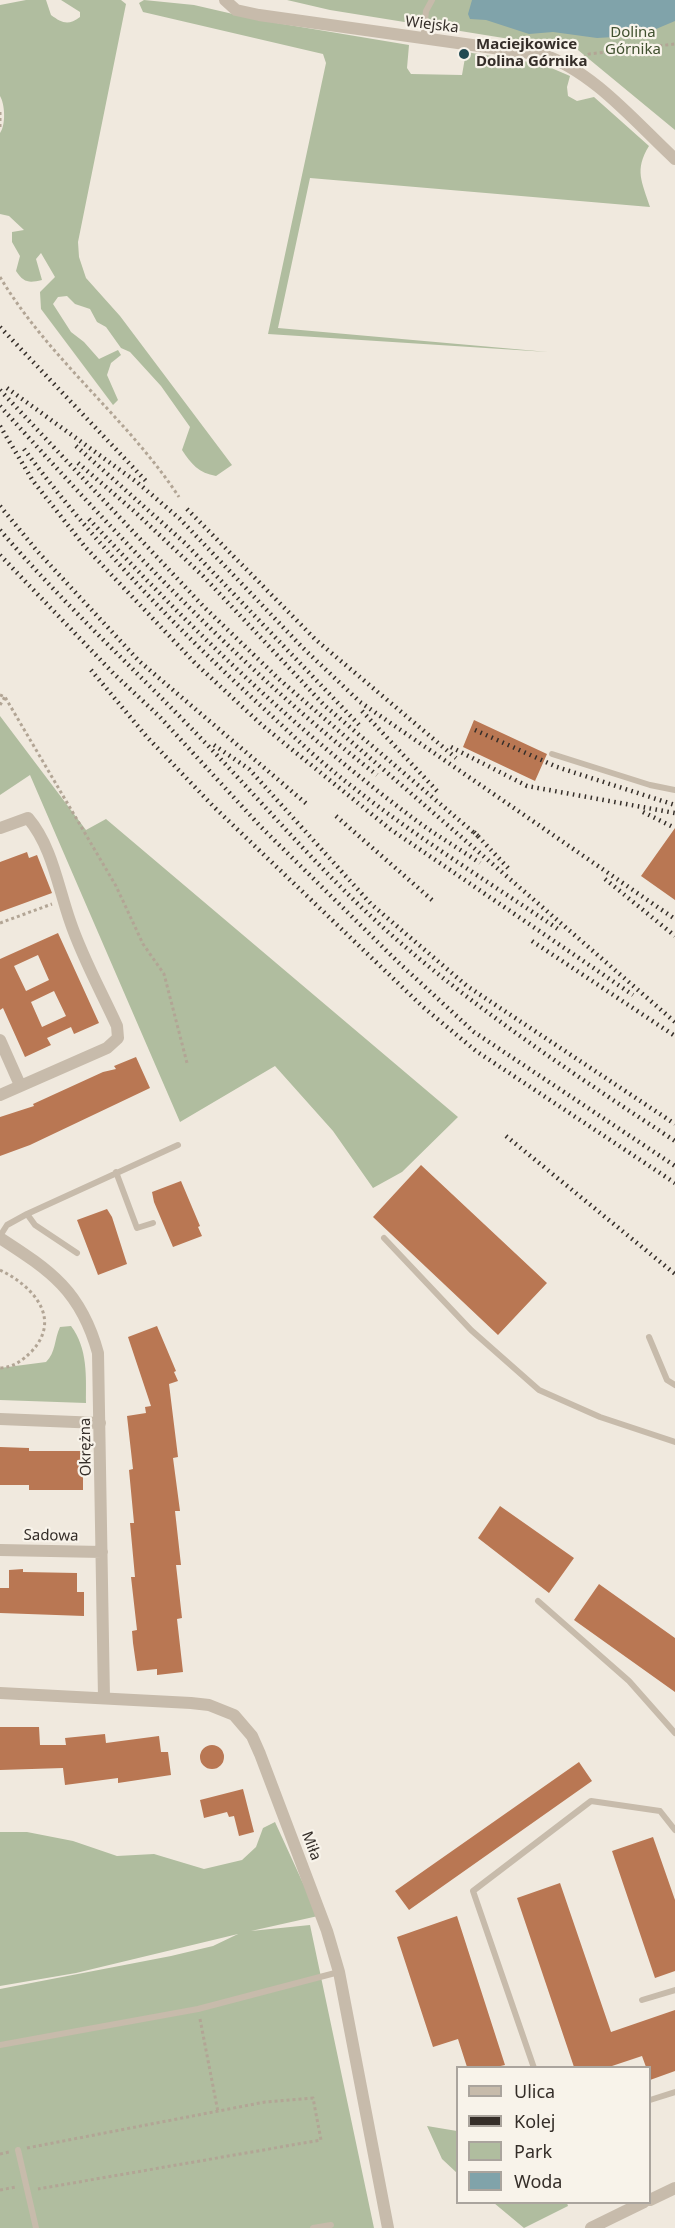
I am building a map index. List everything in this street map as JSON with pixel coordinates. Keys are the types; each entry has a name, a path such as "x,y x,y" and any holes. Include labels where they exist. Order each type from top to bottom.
{"street":[{"name":"Wiejska","path":"225,0 236,10 259,15 423,40 543,55 575,68 675,159"},
{"path":"0,828 28,818 40,837 70,922 117,1026 118,1038 107,1048 0,1095"},
{"path":"0,1040 20,1085"},
{"name":"Okrężna","path":"0,1237 53,1274 68,1289 83,1311 98,1353 104,1698"},
{"path":"0,1419 100,1423"},
{"name":"Sadowa","path":"0,1550 102,1552"},
{"name":"Miła","path":"0,1693 209,1705 234,1715 243,1723 260,1754 327,1931 339,1972 388,2228"},
{"path":"651,2200 675,2188"},
{"path":"591,2228 640,2204"}],"lane":[{"path":"423,40 426,11 432,0"},
{"path":"552,754 650,785 675,790"},
{"path":"0,1237 7,1225 27,1214 178,1145"},
{"path":"116,1172 138,1228 153,1223"},
{"path":"27,1214 35,1225 77,1253"},
{"path":"384,1238 471,1330 539,1390 600,1417 675,1442"},
{"path":"649,1337 667,1380 675,1385"},
{"path":"538,1601 629,1681 675,1733"},
{"path":"534,2066 473,1891 591,1801 660,1811 675,1830"},
{"path":"0,2045 198,2009 339,1972"},
{"path":"642,2000 675,1990"},
{"path":"651,2100 675,2092"},
{"path":"18,2150 36,2228"},
{"path":"313,2228 331,2225"}],"path":[{"path":"575,68 589,54 675,44"},
{"path":"0,112 0,128"},
{"path":"0,277 32,326 137,440 179,497"},
{"path":"0,695 5,697 116,886 142,944 164,974 188,1063"},
{"path":"0,705 5,697"},
{"path":"0,923 63,900"},
{"path":"0,1270 28,1287 36,1297 43,1310 44,1326 40,1340 18,1364 0,1368"},
{"path":"198,2009 218,2112"},
{"path":"0,2190 27,2188 321,2140 314,2098 265,2102 18,2150"}],"green space":[{"path":"26,0 46,0 51,15 65,22 72,22 80,17 80,12 61,0 121,0 126,4 78,242 79,257 86,278 120,316 232,465 216,476 196,467 182,450 190,427 161,386 130,352 121,348 106,327 97,322 90,309 75,304 67,296 58,297 53,304 71,332 84,342 99,359 118,350 121,355 111,363 107,375 118,400 113,405 41,309 40,292 55,277 41,253 36,259 42,280 27,281 16,271 20,256 12,242 12,232 24,230 9,216 0,214 0,133 4,115 0,96 0,5"},
{"path":"144,0 194,5 259,20 409,45 407,68 411,74 462,75 466,52 542,64 570,76 567,87 568,96 577,101 594,97 649,146 644,154 641,176 650,207 310,178 278,328 548,352 268,334 326,63 323,54 143,12 139,3"},
{"name":"Dolina Górnika","path":"287,0 675,0 675,130 578,50 330,10"},
{"path":"0,716 86,830 106,819 458,1117 402,1172 373,1188 333,1131 275,1066 180,1122 30,775 0,795"},
{"path":"71,1326 81,1344 83,1353 86,1403 0,1400 0,1368 46,1362 53,1350 60,1327"},
{"path":"275,1822 318,1916 251,1931 310,1925 374,2228 0,2228 0,1989 171,1956 213,1946 238,1934 76,1973 0,1986 0,1832 27,1832 73,1841 117,1856 154,1854 204,1869 242,1860 256,1847 263,1828"},
{"path":"427,2126 456,2131 456,2172 442,2159"},
{"path":"495,2204 567,2204 568,2206 524,2228"}],"water":[{"path":"472,0 675,0 675,21 656,29 614,37 597,38 553,32 529,34 486,20 470,19 468,14"}],"building":[{"path":"474,720 547,754 535,781 463,747"},
{"path":"675,828 675,900 641,876"},
{"path":"27,852 29,858 37,855 52,893 0,912 0,862"},
{"path":"58,933 99,1023 74,1034 71,1027 47,1038 51,1045 25,1057 3,1008 0,1010 0,959","holes":["38,955 49,980 26,991 14,966","54,991 66,1016 42,1027 31,1002"]},
{"path":"136,1057 150,1088 30,1145 0,1156 0,1117 34,1106 33,1104 103,1072 116,1069 114,1066"},
{"path":"421,1165 547,1283 498,1335 373,1217"},
{"path":"181,1181 202,1236 173,1247 152,1192"},
{"path":"107,1209 112,1217 127,1264 98,1275 77,1220"},
{"path":"157,1326 178,1381 169,1384 178,1457 173,1458 180,1511 175,1511 181,1565 176,1565 182,1618 177,1619 183,1672 157,1675 157,1669 137,1671 133,1643 132,1631 137,1630 131,1577 135,1577 130,1523 134,1523 129,1470 133,1469 127,1416 146,1413 145,1407 151,1406 128,1337"},
{"path":"0,1447 29,1448 29,1451 83,1451 83,1490 29,1490 29,1485 0,1485"},
{"path":"500,1506 574,1558 549,1593 478,1538"},
{"path":"23,1569 23,1572 77,1573 77,1592 84,1592 84,1616 0,1613 0,1588 9,1588 9,1570"},
{"path":"599,1584 675,1638 675,1692 574,1620"},
{"path":"0,1727 39,1727 40,1745 66,1745 65,1738 105,1734 106,1743 159,1736 161,1752 168,1752 171,1775 118,1783 118,1778 65,1785 63,1768 0,1770"},
{"path":"212,1745 220,1749 224,1757 220,1765 212,1769 204,1765 200,1757 204,1749"},
{"path":"579,1762 592,1781 409,1910 395,1891"},
{"path":"243,1789 254,1832 239,1836 234,1816 229,1817 227,1812 204,1818 200,1800"},
{"path":"653,1837 675,1900 675,1971 655,1978 612,1851"},
{"path":"560,1883 611,2032 675,2010 675,2071 651,2080 651,2066 646,2066 642,2056 612,2066 574,2066 517,1898"},
{"path":"457,1916 505,2065 467,2066 458,2039 433,2047 397,1937"}],"railway":[{"path":"0,327 146,481"},
{"path":"7,388 138,483 180,519 303,648 360,702 675,919"},
{"path":"0,390 204,607 280,680 675,1022"},
{"path":"0,406 181,599 276,690 377,775"},
{"path":"0,426 33,481 86,548 195,663 263,726 390,829 633,995"},
{"path":"76,446 185,543 362,728"},
{"path":"24,449 78,518 136,583 229,676 311,752 355,789 412,831 558,929"},
{"path":"78,463 134,511 203,576 324,705 479,837"},
{"path":"0,506 38,552 139,661 309,806"},
{"path":"187,509 316,640 456,758"},
{"path":"89,519 202,635 280,709 362,779 433,832 480,863"},
{"path":"0,530 46,581 191,728 325,871 381,925 441,977 506,1026 675,1141"},
{"path":"0,555 114,674 159,716 261,827 399,963 474,1032 675,1166"},
{"path":"91,670 147,737 214,807 423,1007 476,1051 675,1183"},
{"path":"362,711 438,792"},
{"path":"475,730 557,767 675,805"},
{"path":"214,745 249,769 371,904 467,986 675,1124"},
{"path":"451,747 527,786 675,813"},
{"path":"643,812 675,828"},
{"path":"336,816 432,900"},
{"path":"474,832 509,869"},
{"path":"605,879 675,936"},
{"path":"532,941 675,1036"},
{"path":"506,1136 675,1274"}],"place":[{"name":"Maciejkowice Dolina Górnika","path":"464,54"}]}
